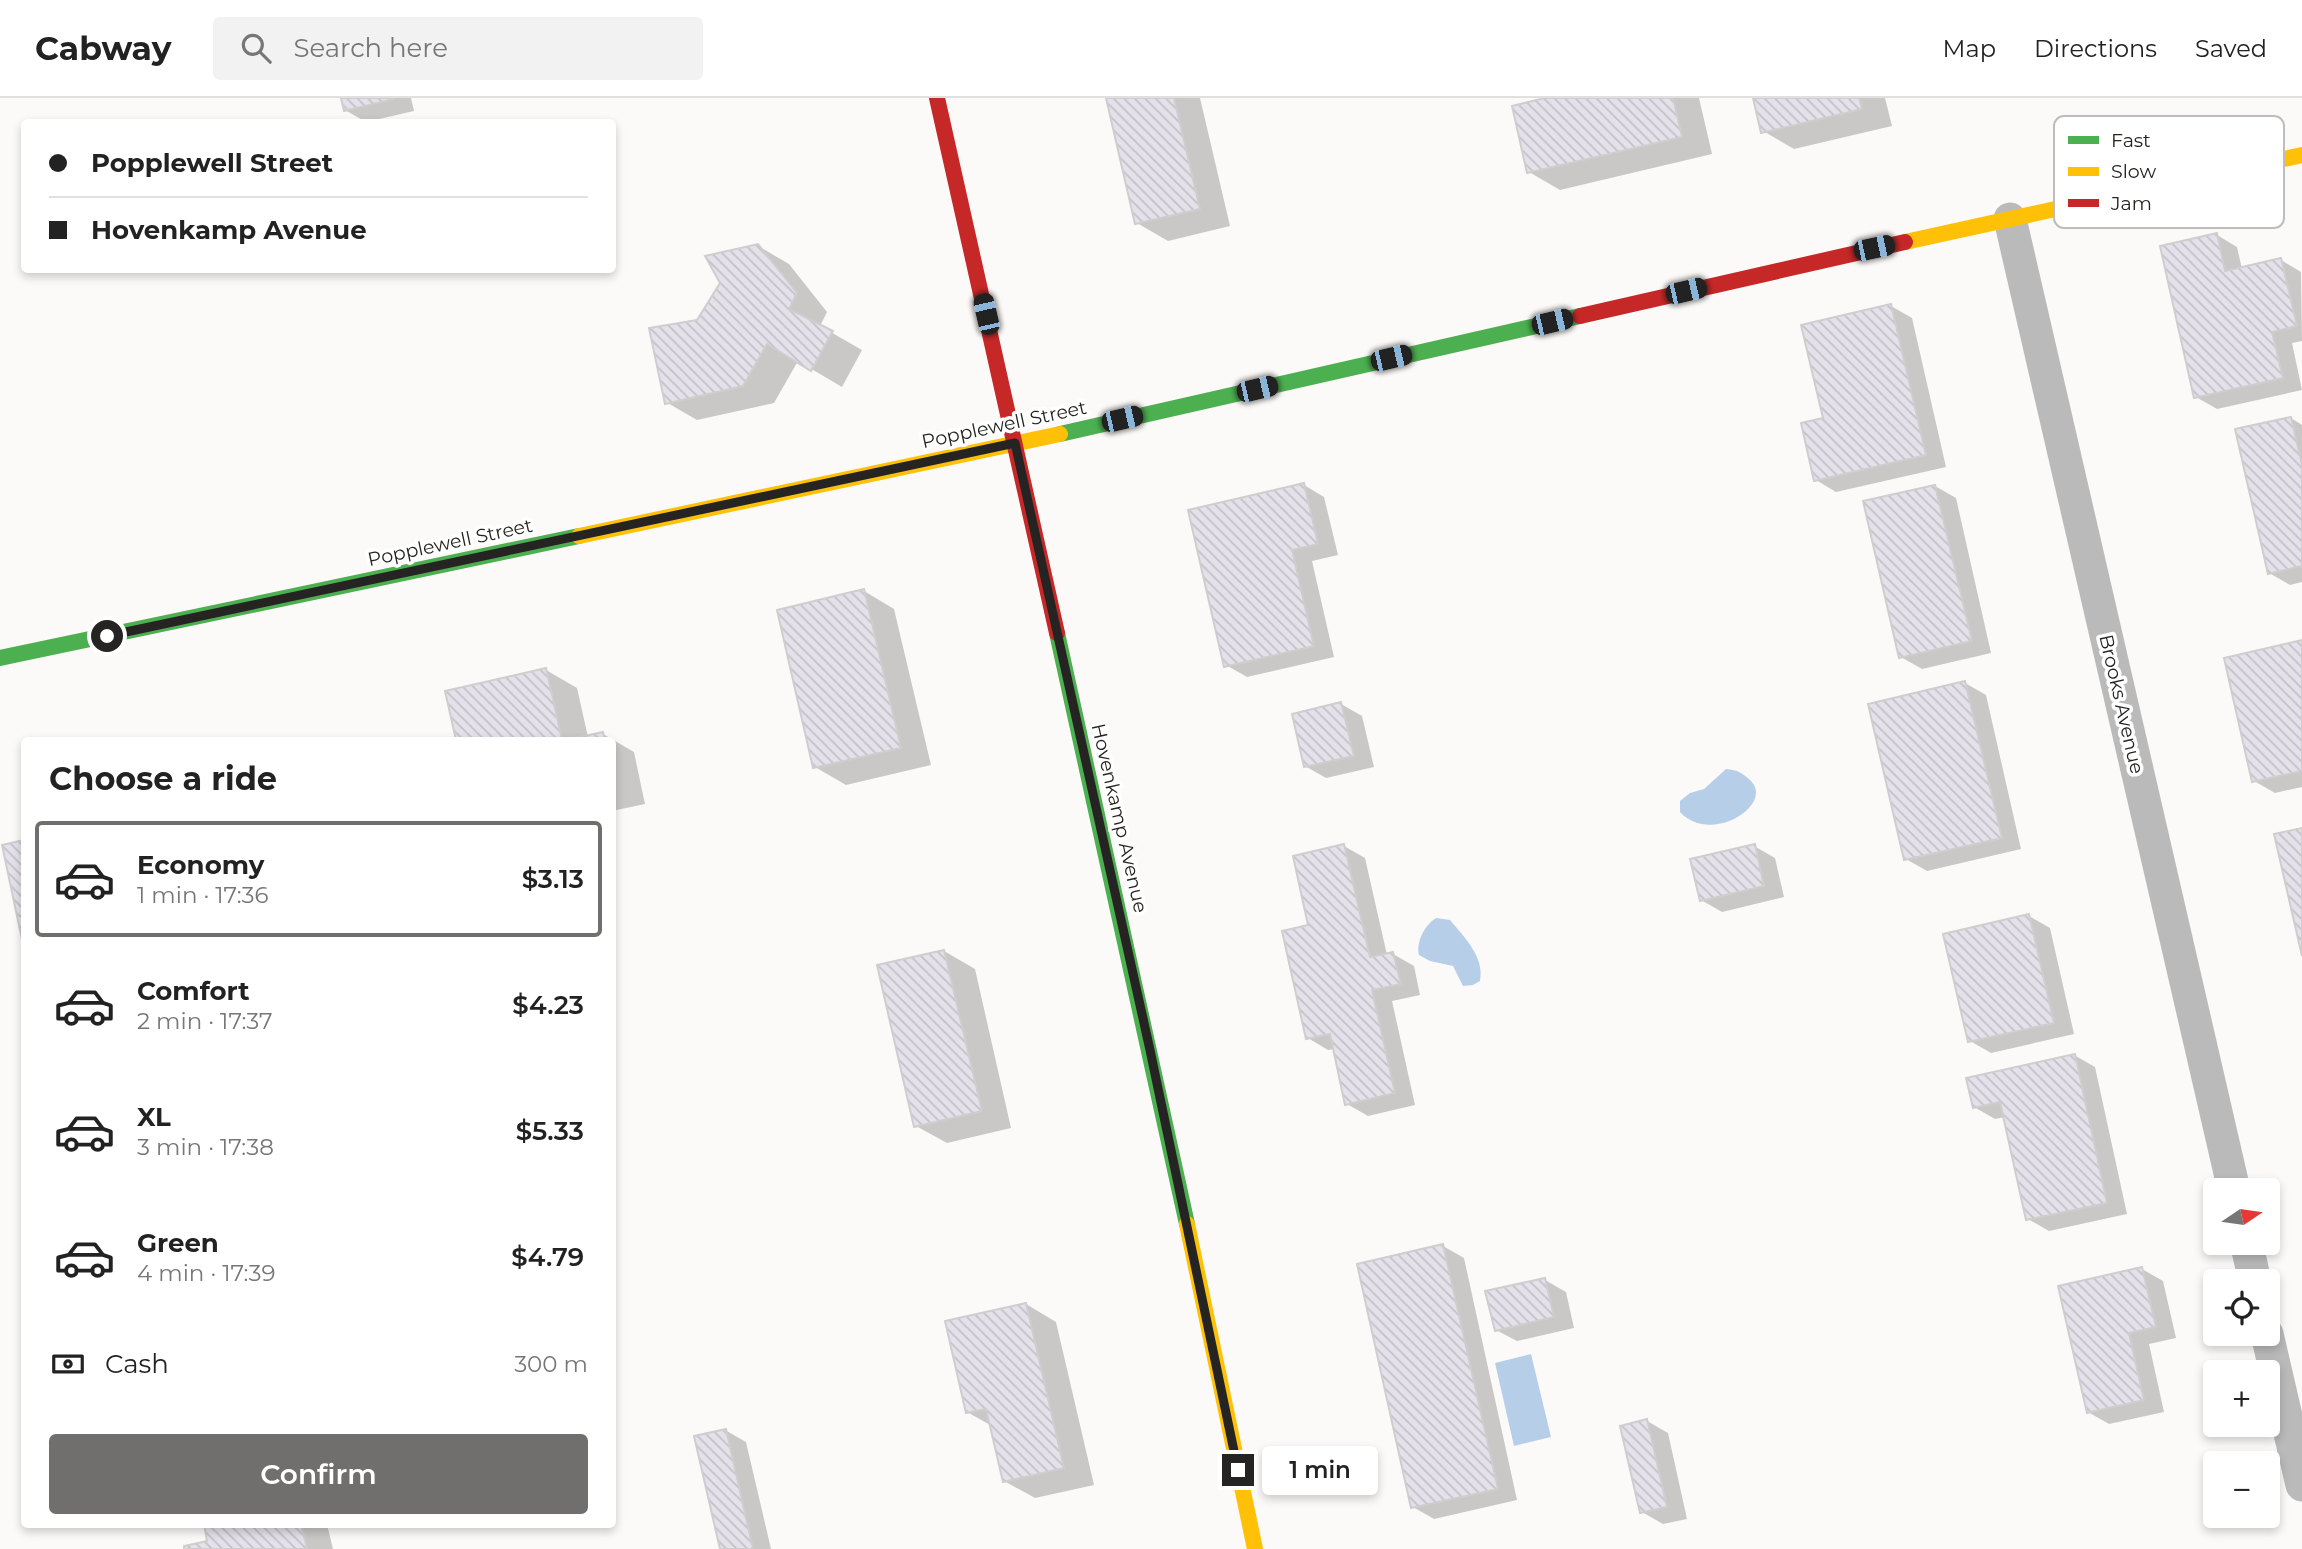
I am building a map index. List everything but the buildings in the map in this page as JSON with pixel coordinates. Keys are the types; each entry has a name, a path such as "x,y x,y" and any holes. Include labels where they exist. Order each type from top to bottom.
{"street":[{"name":"Hovenkamp Avenue","path":"937,98 1150,1050 1255,1549"},
{"name":"Popplewell Street","path":"2284,159 2302,155"},
{"name":"Popplewell Street","path":"0,658 1015,443 2054,209"},
{"name":"Brooks Avenue","path":"2010,219 2231,1178"},
{"path":"2270,1346 2302,1485"}],"water":[{"path":"1726,769 1742,774 1756,790 1754,800 1747,810 1723,823 1708,825 1693,821 1680,812 1680,801 1690,793 1704,789"},
{"path":"1436,918 1450,920 1467,940 1479,964 1480,981 1463,986 1453,966 1430,961 1419,955 1422,934"},
{"path":"1531,1354 1551,1437 1514,1446 1495,1363"}],"traffic: fast":[{"path":"1060,434 1580,316"},
{"path":"0,658 579,536"},
{"path":"1057,633 1187,1224"}],"traffic: slow":[{"path":"2284,159 2302,155"},
{"path":"1905,242 2054,209"},
{"path":"579,536 1060,434"},
{"path":"1187,1224 1255,1549"}],"traffic: jam":[{"path":"937,98 1057,633"},
{"path":"1580,316 1905,242"}],"route":[{"path":"107,636 1015,443 1150,1050 1238,1470"}]}
